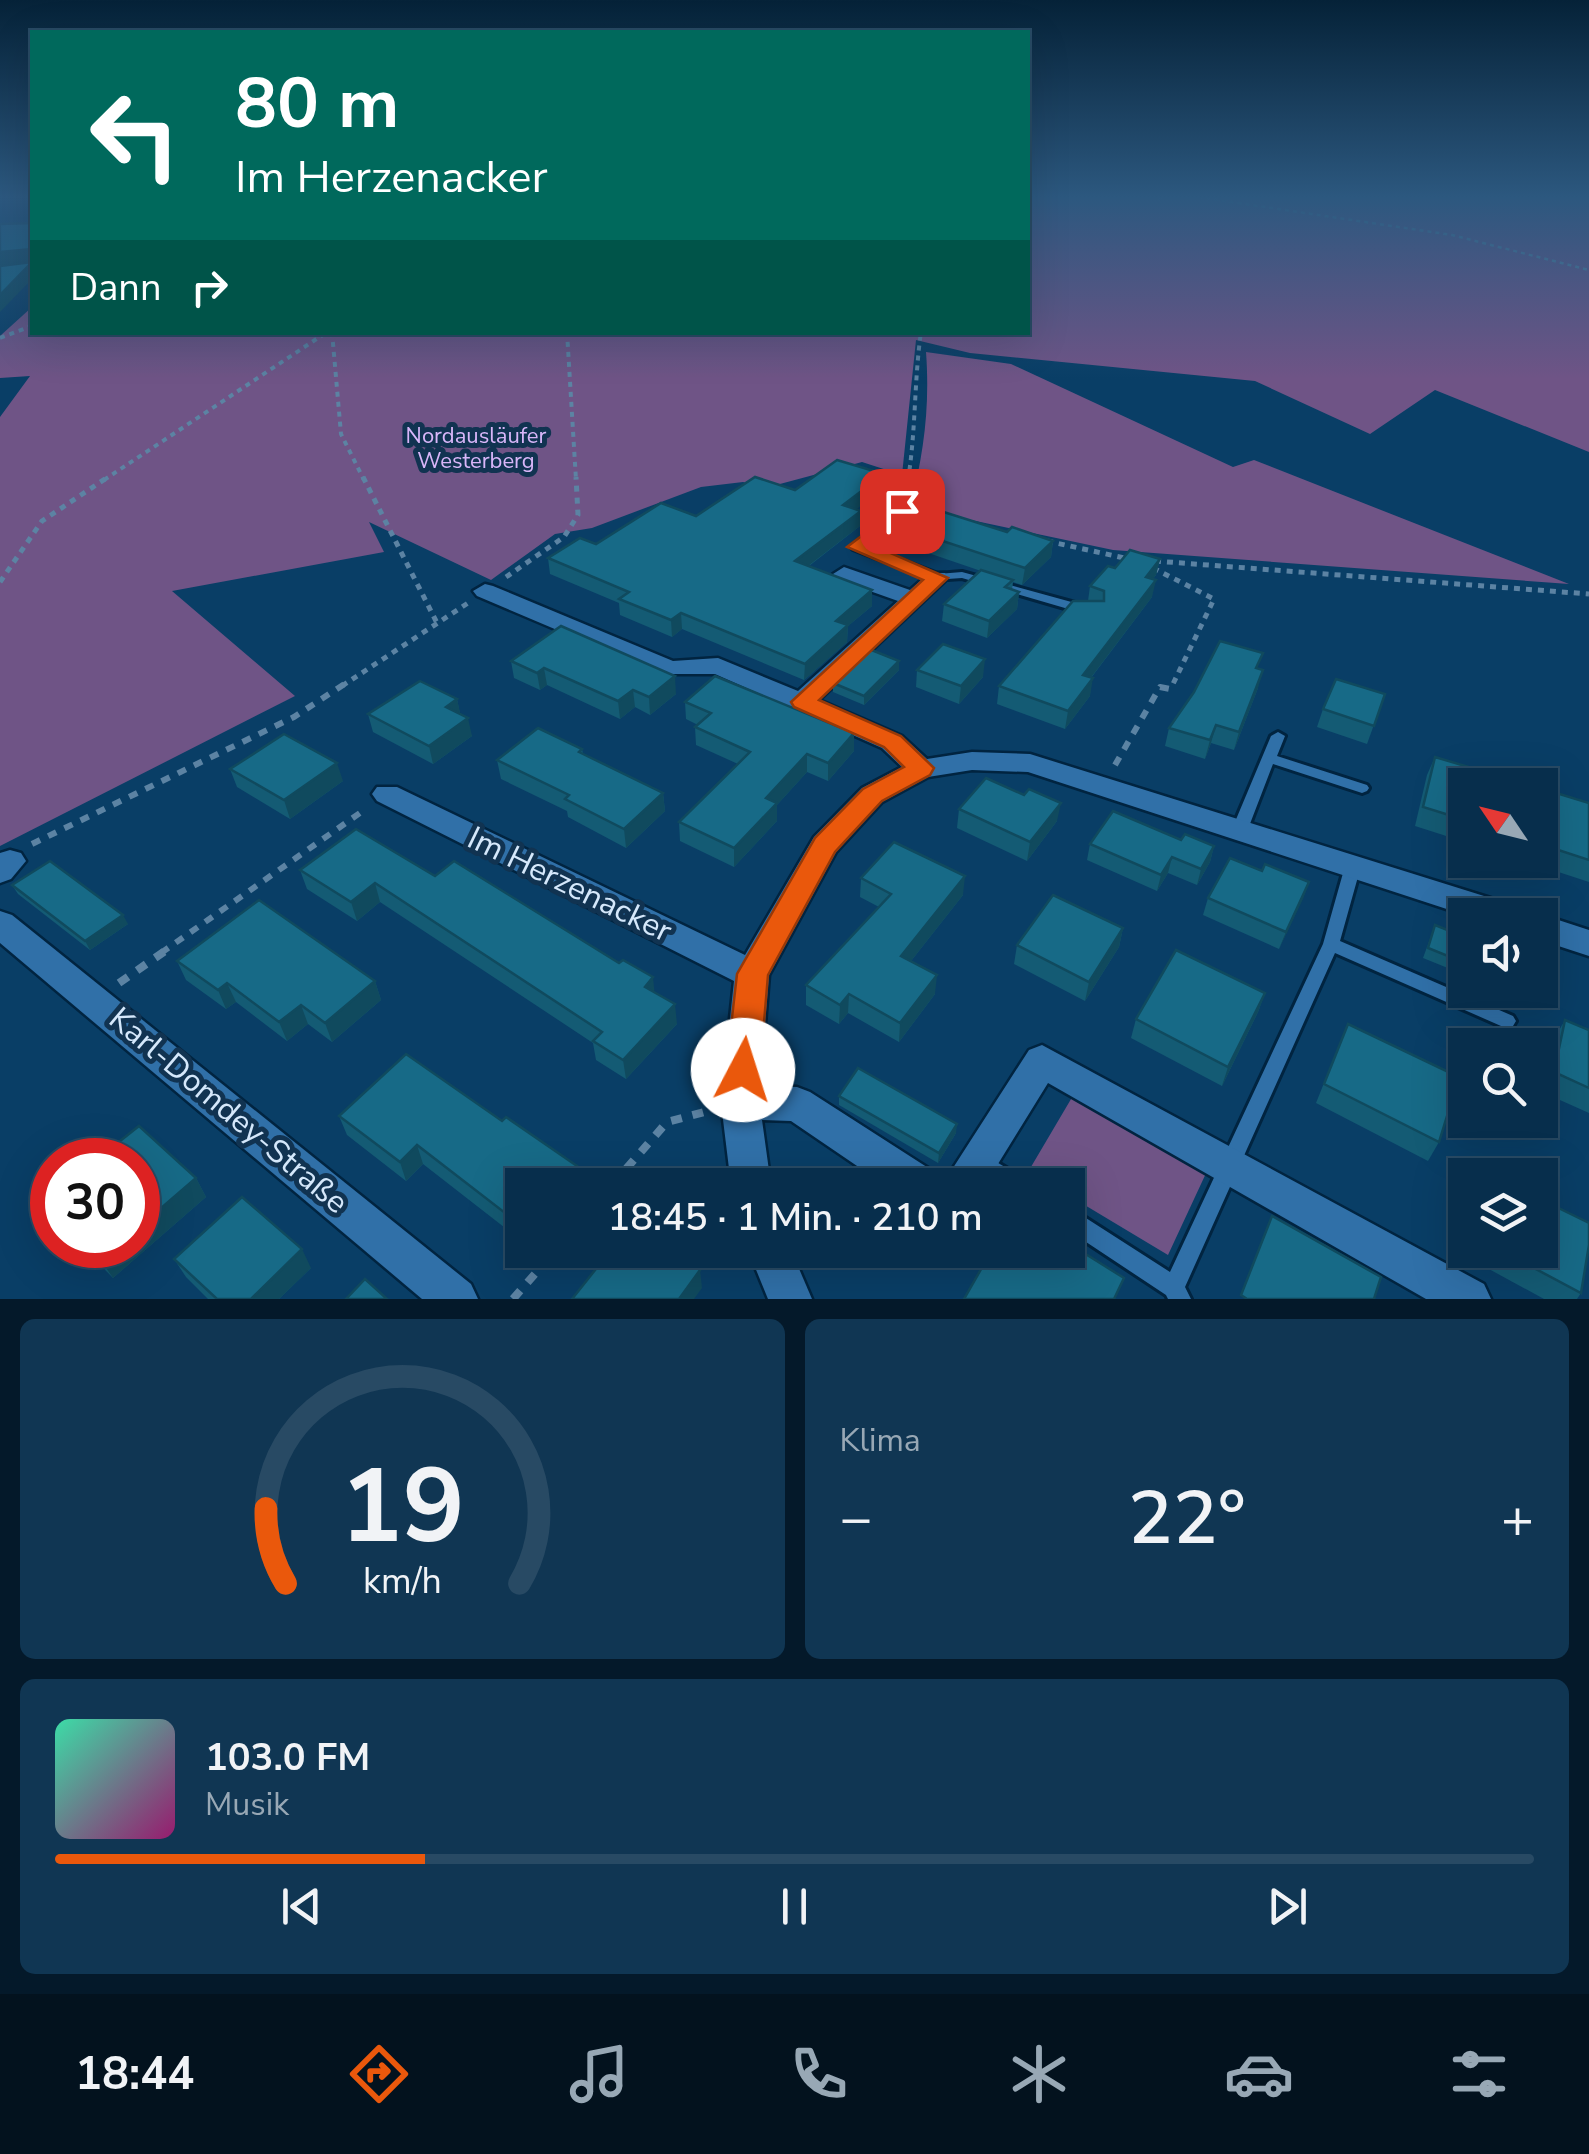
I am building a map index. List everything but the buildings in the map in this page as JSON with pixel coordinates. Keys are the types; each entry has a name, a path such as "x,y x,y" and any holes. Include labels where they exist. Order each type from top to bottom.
{"street":[{"path":"844,574 914,600"},
{"path":"803,702 938,578"},
{"path":"485,591 670,670 718,666 892,742 921,768"},
{"path":"749,1168 740,1102 752,974 824,845 872,795 921,768 972,760 1030,764 1452,898"},
{"name":"Im Herzenacker","path":"387,794 752,974"},
{"name":"Karl-Domdey-Straße","path":"0,924 456,1299"},
{"path":"1558,932 1589,942"},
{"path":"973,1168 1042,1061 1469,1299"},
{"path":"740,1102 797,1104 893,1168"},
{"path":"777,1268 790,1299"}],"lane":[{"path":"902,511 858,547 938,578 962,575 1094,612"},
{"path":"1240,829 1278,736"},
{"path":"1269,758 1362,788"},
{"path":"1085,1230 1177,1293 1331,944 1353,866"},
{"path":"1331,944 1507,1021"}],"path":[{"path":"1541,258 1589,270"},
{"path":"0,338 30,327"},
{"path":"0,582 42,521 325,335"},
{"path":"330,335 341,434 437,623"},
{"path":"5,866 33,843 294,717 564,537 578,515 567,335"},
{"path":"902,511 915,436 914,380 921,335"},
{"path":"1036,539 1136,560"},
{"path":"1104,785 1160,686 1170,689 1214,599 1154,564 1589,594"},
{"path":"96,1000 387,794"},
{"path":"627,1168 667,1122 740,1102"},
{"path":"513,1299 540,1268"}],"green space":[{"name":"Nordausläufer Westerberg","path":"1030,258 1589,258 1589,452 1435,390 1370,434 1255,381 970,353 916,340 902,475 862,462 765,488 743,482 701,487 592,528 555,534 491,580 369,522 384,552 172,591 295,696 0,846 0,417 30,376 0,378 0,336 30,309 30,335 1030,335"},
{"path":"926,352 1011,364 1233,467 1254,460 1569,584 1113,550 910,507 925,430"},
{"path":"1074,1094 1208,1169 1168,1255 1085,1205 1085,1168 1030,1168"}],"route":[{"path":"743,1070 752,974 824,845 872,795 921,768 892,742 803,702 938,578 858,547 902,511"}]}
